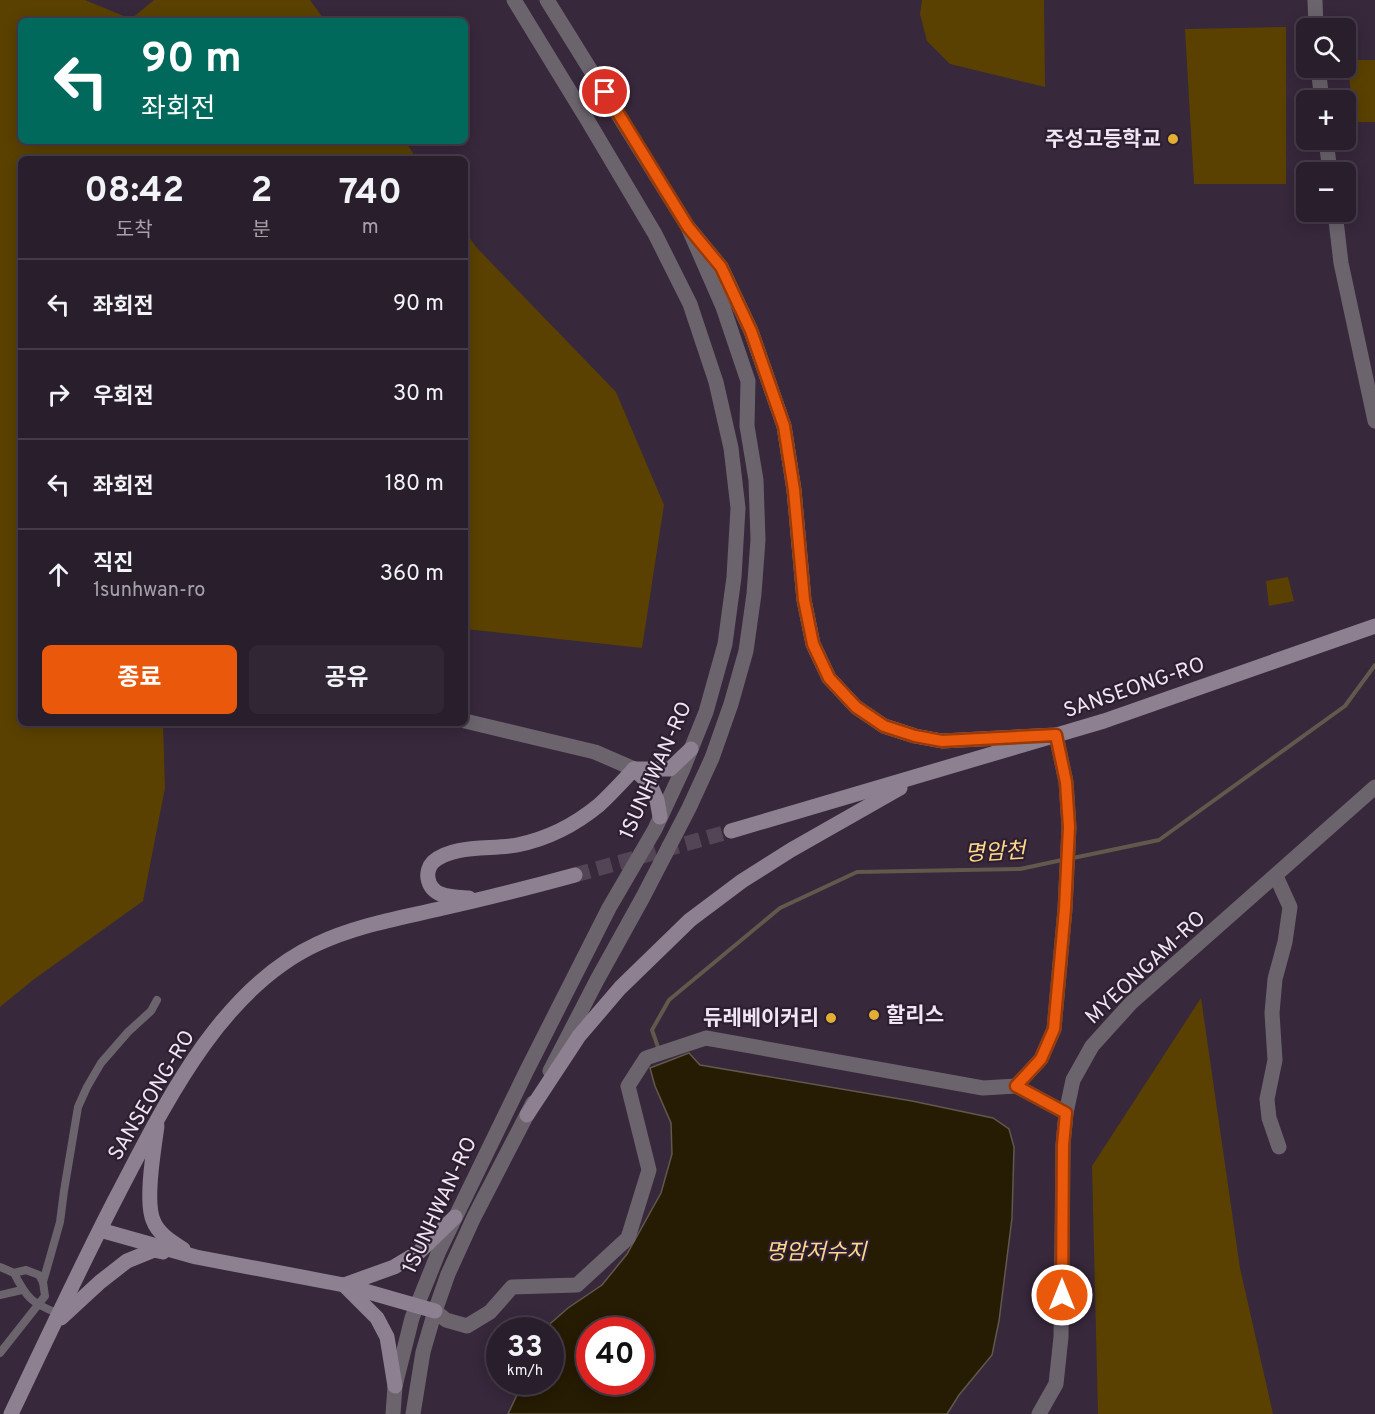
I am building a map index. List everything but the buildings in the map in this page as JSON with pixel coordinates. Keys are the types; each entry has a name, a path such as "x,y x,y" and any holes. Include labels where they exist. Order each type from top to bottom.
{"main road":[{"path":"688,227 721,267 751,331 784,426 794,490 804,600 813,644 829,678 856,707 884,726 915,736 942,741 1056,735"},
{"name":"SANSEONG-RO","path":"731,831 1104,721 1375,626"},
{"path":"484,899 442,896 428,882 427,873 432,863 444,855 461,850 518,845 548,836 577,821 600,804 634,769 670,769 691,749"},
{"path":"634,769 650,784 657,800 660,817"},
{"path":"527,1115 586,1028 620,988 690,920 742,881 791,850 922,776"},
{"name":"SANSEONG-RO","path":"10,1414 100,1230 180,1078 228,1014 259,983 296,955 318,943 350,932 575,875"},
{"path":"158,1117 151,1180 150,1205 153,1221 171,1242 196,1257"},
{"path":"344,1285 394,1267 419,1252 455,1217"},
{"path":"100,1230 196,1257"},
{"path":"56,1319 127,1262 154,1250 344,1285 435,1311"},
{"path":"344,1285 377,1318 387,1337 395,1386"}],"street":[{"name":"1SUNHWAN-RO","path":"393,1414 395,1386 412,1318 439,1251 609,908 660,817 691,749 706,712 725,644 734,577 738,508 731,448 716,382 690,304 655,234 514,0"},
{"name":"1SUNHWAN-RO","path":"412,1414 423,1352 435,1311 474,1217 648,887 712,758 746,651 754,594 758,540 756,480 747,426 748,381 723,307 688,227 547,0"},
{"path":"1315,0 1316,18"},
{"path":"1336,222 1341,263 1375,421"},
{"path":"468,723 595,752 634,769"},
{"path":"1016,1086 1041,1059 1054,1029 1065,909 1069,827 1066,782 1056,735"},
{"name":"MYEONGAM-RO","path":"1039,1414 1056,1384 1061,1337 1063,1145 1066,1113 1073,1080 1092,1046 1131,1004 1375,787"},
{"path":"1276,876 1290,907 1285,942 1275,980 1272,1013 1275,1060 1267,1099 1269,1118 1279,1147"},
{"path":"435,1311 446,1320 467,1326 490,1312 512,1287 577,1285 628,1238 649,1170 628,1086 646,1058 706,1038 983,1088 1016,1086 1066,1113"}],"lane":[{"path":"43,1282 60,1222 63,1191 78,1107 101,1064 128,1032 151,1011 157,1000"},
{"path":"0,1267 14,1273 26,1270 39,1275 43,1282 45,1296 0,1353"},
{"path":"14,1273 22,1290 56,1319"},
{"path":"0,1295 22,1290"}],"shaded area":[{"path":"0,0 85,0 129,18 18,18 18,144 407,144 415,156 18,156 18,726 163,726 165,788 143,901 33,980 0,1007"},
{"path":"154,0 310,0 323,18 132,18"},
{"path":"922,0 1044,0 1045,87 950,64 927,41 920,14"},
{"path":"1286,27 1286,184 1194,184 1185,29"},
{"path":"1356,60 1375,60 1375,122 1356,122 1356,90 1350,90 1349,78 1356,78"},
{"path":"468,235 476,247 616,392 664,505 642,648 468,629"},
{"path":"1288,577 1294,601 1269,606 1266,581"},
{"path":"1201,998 1240,1268 1273,1414 1098,1414 1092,1166"}],"water":[{"name":"명암저수지","path":"689,1053 700,1065 912,1101 993,1118 1009,1129 1014,1147 1012,1218 999,1321 992,1355 959,1395 947,1414 508,1414 517,1395 564,1395 564,1317 558,1317 602,1285 627,1254 661,1193 672,1154 671,1123 650,1068"}],"waterway":[{"name":"명암천","path":"1073,858 1159,840 1345,706 1375,665"},
{"name":"명암천","path":"659,1050 652,1030 669,1000 780,908 857,872 1020,869 1062,860"}],"tunnel":[{"path":"575,875 731,831"}],"place":[{"name":"주성고등학교","path":"1173,139"},
{"name":"할리스","path":"874,1015"},
{"name":"듀레베이커리","path":"831,1018"}],"route":[{"path":"605,92 688,227 721,267 751,331 784,426 794,490 804,600 813,644 829,678 856,707 884,726 915,736 942,741 1056,735 1066,782 1069,827 1065,909 1054,1029 1041,1059 1016,1086 1066,1113 1063,1145 1062,1295"}]}
